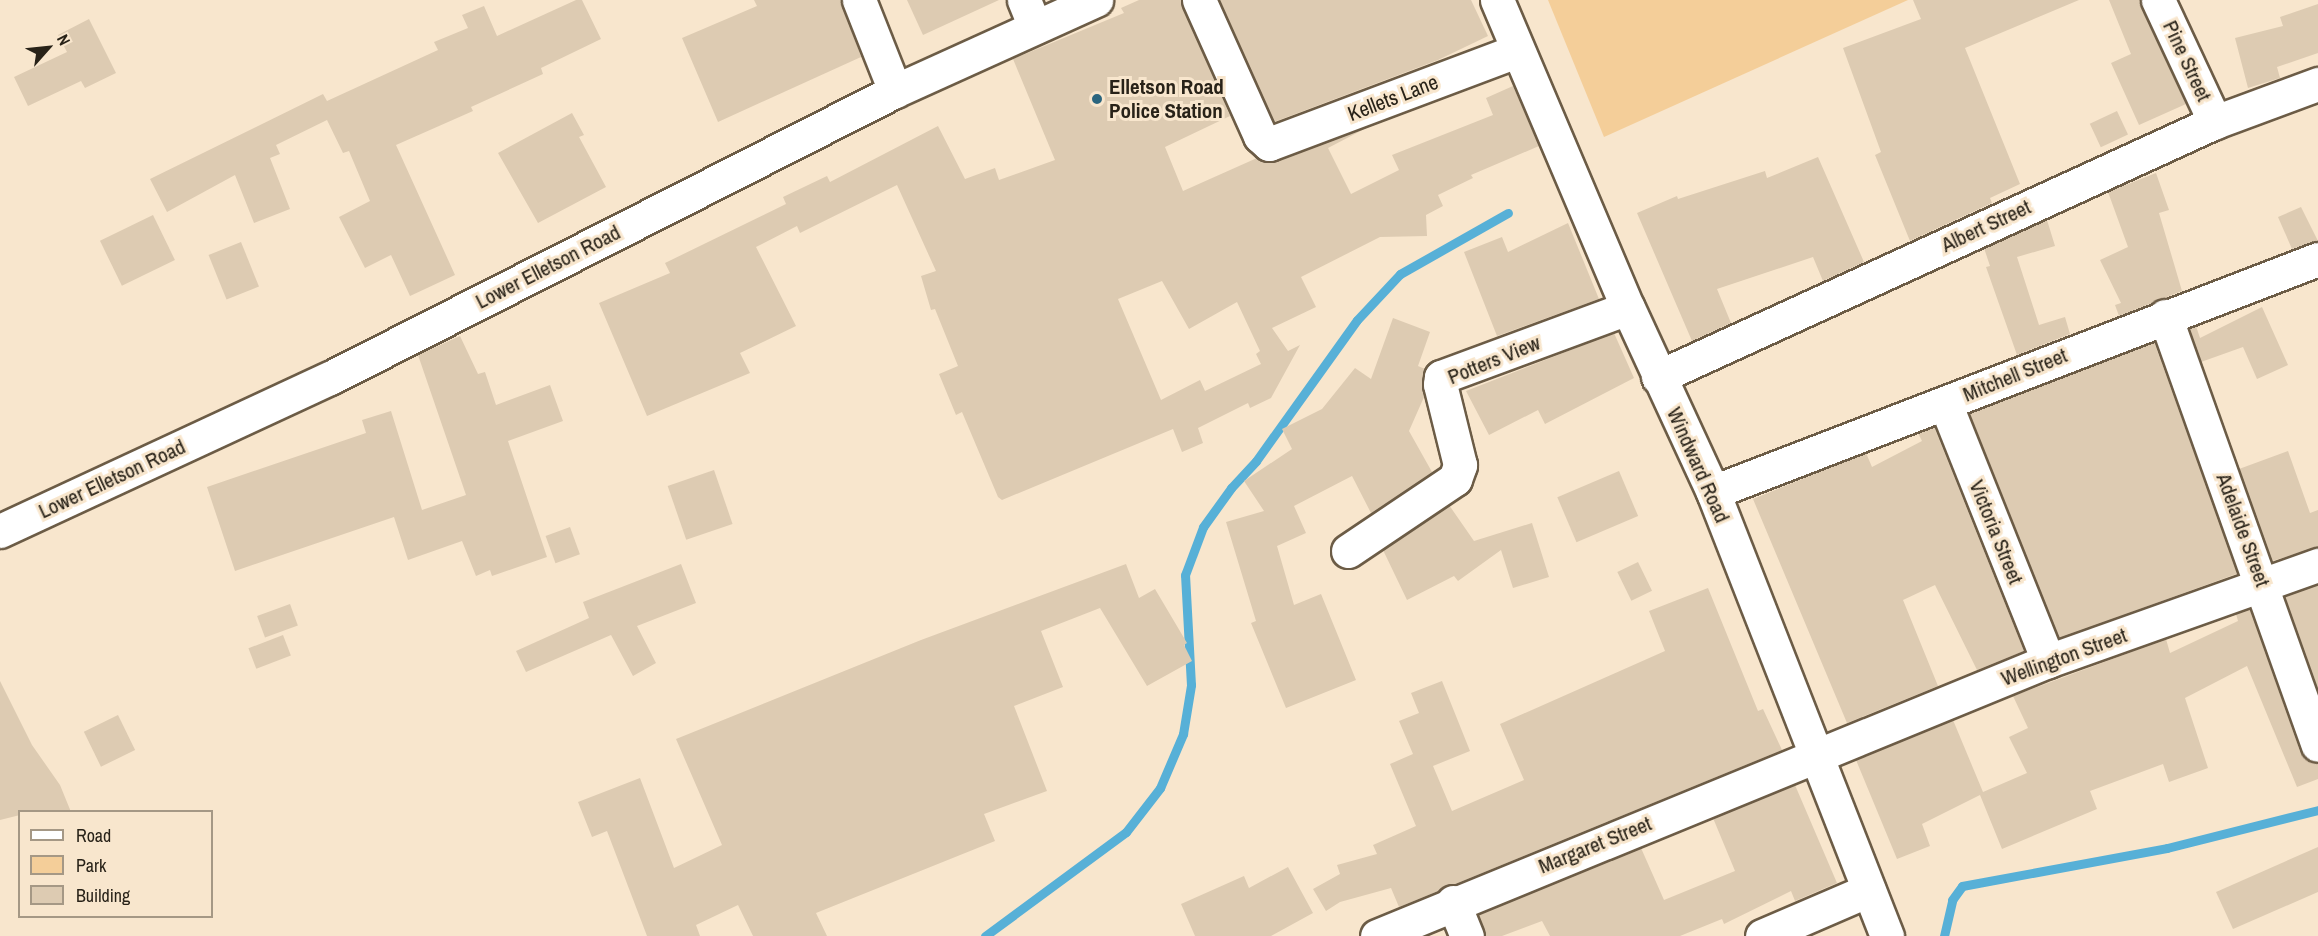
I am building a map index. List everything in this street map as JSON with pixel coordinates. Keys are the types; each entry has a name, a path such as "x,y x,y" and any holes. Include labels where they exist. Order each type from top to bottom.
{"street":[{"path":"859,0 895,91"},
{"name":"Lower Elletson Road","path":"0,531 330,378 895,91 1030,13 1096,0"},
{"name":"Kellets Lane","path":"1199,0 1260,136 1269,144 1517,51"},
{"name":"Windward Road","path":"1497,0 1658,377 1713,492 1814,757 1887,936"},
{"name":"Pine Street","path":"2158,0 2215,122"},
{"name":"Albert Street","path":"1658,377 2215,122 2318,84"},
{"name":"Mitchell Street","path":"1713,492 2165,316 2318,260"},
{"name":"Potters View","path":"1348,551 1455,479 1460,465 1440,384 1441,377 1628,308"},
{"name":"Adelaide Street","path":"2165,316 2264,586 2318,745"},
{"name":"Victoria Street","path":"1945,403 2048,661"},
{"name":"Wellington Street","path":"1814,757 2048,661 2318,565"},
{"name":"Margaret Street","path":"1377,936 1453,902 1814,757"},
{"path":"1762,936 1869,890"},
{"path":"1453,902 1467,936"}],"green space":[{"path":"1548,0 1908,0 1604,137"}],"building":[{"path":"576,0 582,0 601,39 541,68 543,74 471,107 473,111 396,145 455,275 410,296 391,255 365,268 339,217 370,201 349,151 343,153 327,120 276,145 280,154 270,158 290,209 254,223 235,175 167,212 150,179 323,94 327,101 438,50 434,42 468,28 462,15 484,6 497,36"},
{"path":"754,0 841,0 861,57 718,122 682,38 757,6"},
{"path":"907,0 999,0 923,35"},
{"path":"1139,0 1181,0 1230,116 1165,147 1183,191 1257,158 1276,162 1372,125 1328,148 1351,194 1399,170 1392,155 1493,115 1486,98 1513,86 1539,146 1471,175 1473,178 1438,195 1443,206 1426,215 1427,236 1380,237 1301,277 1316,307 1272,328 1288,351 1300,345 1271,398 1250,408 1248,403 1198,428 1203,443 1182,452 1173,429 1002,500 998,497 962,412 956,415 939,374 958,366 935,309 931,310 921,276 936,271 897,185 800,233 797,226 756,247 796,326 740,353 750,373 647,416 599,303 670,273 665,263 786,204 783,197 827,176 830,182 938,126 965,179 995,168 999,180 1055,160 1013,59 1124,13 1121,8","holes":["1162,281 1189,329 1237,302 1260,351 1256,354 1261,364 1205,391 1200,380 1161,400 1118,299"]},
{"path":"1220,0 1471,0 1488,36 1438,60 1274,122"},
{"path":"1913,0 2079,0 1965,48 2020,184 1990,198 1992,203 1910,241 1875,155 1881,152 1843,48 1921,19"},
{"path":"2109,0 2140,0 2186,104 2139,125 2111,63 2131,54"},
{"path":"2318,4 2318,53 2277,67 2280,78 2248,88 2235,38 2283,26 2280,17"},
{"path":"89,19 116,73 85,88 81,81 28,106 14,77 67,52 58,35"},
{"path":"2117,111 2128,135 2101,147 2090,124"},
{"path":"572,113 584,135 579,137 606,187 538,223 498,153"},
{"path":"1818,157 1864,262 1823,281 1813,257 1717,289 1731,323 1692,341 1637,213 1677,196 1678,199 1765,171 1767,178"},
{"path":"2156,173 2169,210 2159,213 2182,291 2119,316 2115,305 2121,303 2100,260 2128,247 2108,192"},
{"path":"2301,207 2318,241 2292,249 2278,217"},
{"path":"153,215 175,260 122,286 100,241"},
{"path":"2047,220 2055,246 2017,257 2039,325 2065,317 2070,334 2017,355 1986,267 1990,266 1984,248"},
{"path":"1568,223 1599,299 1497,336 1464,252 1502,237 1508,252"},
{"path":"241,242 259,287 227,300 209,255"},
{"path":"2262,307 2288,365 2257,379 2243,347 2201,362 2189,329 2196,326 2200,338"},
{"path":"1393,318 1430,332 1418,366 1425,369 1424,397 1409,431 1432,472 1371,513 1352,476 1294,506 1306,533 1277,546 1294,605 1321,594 1356,680 1286,708 1251,623 1256,621 1226,522 1264,511 1244,481 1292,449 1282,429 1322,409 1355,368 1371,379"},
{"path":"1614,333 1634,378 1545,424 1538,410 1489,435 1466,391"},
{"path":"460,336 478,374 485,372 496,405 550,385 563,421 508,441 547,557 492,576 490,570 476,576 462,541 408,560 394,517 235,571 207,487 366,433 362,420 391,411 422,510 466,495 418,355"},
{"path":"2154,342 2238,573 2052,641 1968,410"},
{"path":"1934,427 2024,651 1977,670 1935,585 1903,600 1938,686 1847,723 1753,499 1866,453 1872,467 1922,441 1918,433"},
{"path":"2288,451 2310,513 2318,510 2318,547 2272,561 2239,469"},
{"path":"714,470 733,524 686,540 668,486"},
{"path":"1619,471 1638,516 1576,542 1557,497"},
{"path":"1449,505 1474,541 1532,523 1549,577 1513,588 1501,550 1458,581 1454,576 1407,600 1383,550"},
{"path":"570,527 580,554 555,563 546,536"},
{"path":"1638,562 1652,591 1631,601 1617,572"},
{"path":"681,564 696,603 637,626 656,663 633,676 611,635 526,672 516,651 589,618 583,602"},
{"path":"1126,564 1139,598 1155,589 1187,643 1184,645 1192,661 1147,686 1100,608 1041,631 1063,687 1014,706 1047,791 984,814 995,841 816,913 827,936 753,936 738,905 696,925 700,936 647,936 607,831 592,837 578,802 640,778 674,868 722,845 676,739 921,640"},
{"path":"2318,585 2318,689 2285,597"},
{"path":"1708,588 1758,711 1763,709 1782,750 1399,907 1391,888 1340,902 1326,911 1313,889 1340,874 1337,865 1377,854 1373,845 1416,826 1390,764 1413,754 1399,721 1419,713 1411,693 1442,681 1470,751 1433,766 1452,811 1524,780 1500,724 1665,651 1649,611"},
{"path":"290,604 298,626 265,638 257,616"},
{"path":"2250,609 2300,751 2306,760 2318,763 2318,779 2297,787 2247,666 2185,698 2208,768 2169,782 2163,764 2090,791 2097,809 2002,849 1980,795 1922,824 1930,846 1897,859 1856,760 1953,720 1983,792 2027,773 2009,737 2028,728 2013,696 2166,639 2170,653 2238,621 2236,614"},
{"path":"283,635 291,656 256,669 248,648"},
{"path":"0,681 32,745 60,785 70,810 18,810 18,816 0,820"},
{"path":"118,715 135,750 101,767 84,732"},
{"path":"1795,785 1837,883 1795,901 1791,891 1724,924 1722,919 1680,936 1550,936 1542,921 1502,936 1485,936 1478,915 1641,848 1664,900 1735,871 1713,818"},
{"path":"2318,847 2318,892 2233,929 2216,892"},
{"path":"1288,867 1313,913 1271,936 1195,936 1181,904 1244,876 1249,888"}],"waterway":[{"path":"985,936 1126,832 1160,788 1183,734 1191,685 1185,575 1203,527 1231,488 1256,461 1357,320 1400,274 1508,213"},
{"path":"1944,936 1952,900 1962,886 2167,848 2318,810"}],"place":[{"name":"Elletson Road Police Station","path":"1097,99"}]}
